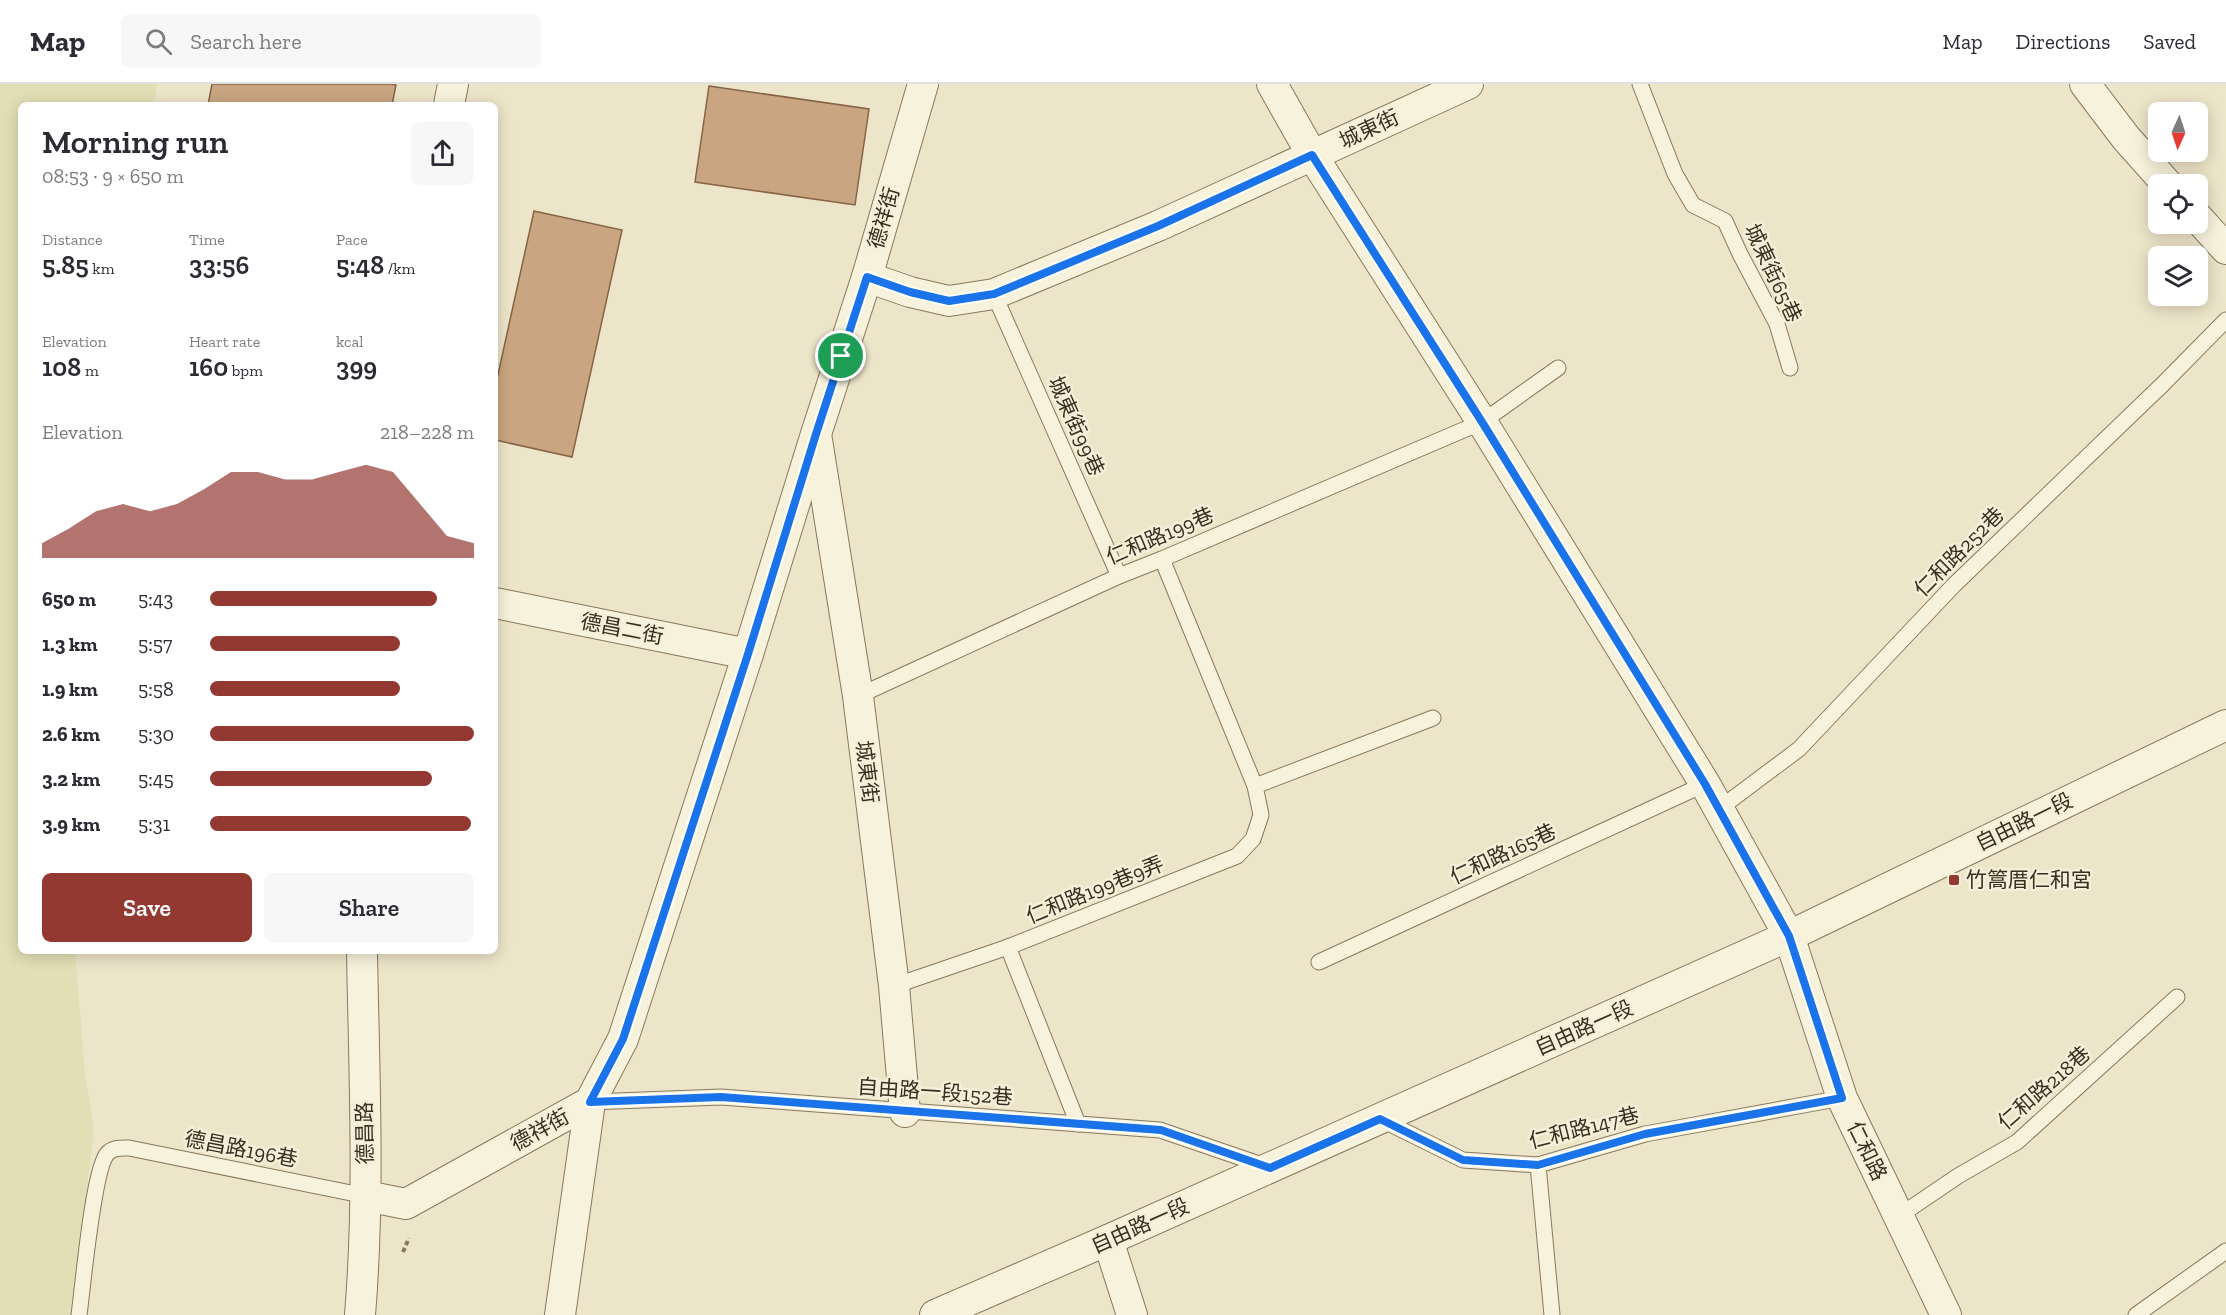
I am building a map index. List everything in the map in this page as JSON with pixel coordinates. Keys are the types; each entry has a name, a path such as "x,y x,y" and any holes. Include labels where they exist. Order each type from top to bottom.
{"street":[{"path":"449,102 453,84"},
{"name":"德祥街","path":"366,1196 406,1204 590,1102 623,1039 867,277 923,84"},
{"name":"仁和路","path":"1272,84 1312,155 1482,422 1712,796 1789,936 1842,1098 1946,1315"},
{"name":"城東街","path":"867,277 910,292 949,301 994,294 1158,226 1468,84"},
{"path":"2085,84 2126,138 2159,174"},
{"path":"2208,229 2226,249"},
{"name":"城東街","path":"816,434 858,696 894,986 905,1112"},
{"name":"德昌二街","path":"498,604 748,654"},
{"name":"自由路一段","path":"935,1315 1789,936 2226,725"},
{"name":"德昌路","path":"360,1315 366,1196 362,954"},
{"path":"560,1315 590,1102"},
{"path":"1108,1240 1132,1315"}],"lane":[{"name":"城東街65巷","path":"1640,84 1675,174 1693,205 1725,220 1777,324 1790,368"},
{"name":"城東街99巷","path":"994,294 1119,576"},
{"name":"仁和路252巷","path":"1712,796 1799,750 1954,585 2163,384 2226,320"},
{"name":"仁和路199巷","path":"858,696 1119,576 1482,422 1558,368"},
{"name":"仁和路199巷9弄","path":"894,986 1008,947 1237,856 1252,838 1261,815 1255,786 1162,559"},
{"path":"1255,786 1433,718"},
{"name":"仁和路165巷","path":"1319,962 1712,796"},
{"path":"1008,947 1078,1124"},
{"name":"仁和路218巷","path":"1899,1216 1958,1176 2018,1142 2177,997"},
{"name":"自由路一段152巷","path":"590,1102 721,1097 1161,1130 1270,1168"},
{"name":"仁和路147巷","path":"1380,1119 1463,1160 1538,1165 1645,1134 1842,1098"},
{"name":"德昌路196巷","path":"79,1315 99,1174 108,1152 116,1148 129,1148 366,1196"},
{"path":"1538,1165 1552,1315"},
{"path":"2136,1315 2226,1251"}],"path":[{"path":"403,1252 409,1238"}],"shaded area":[{"path":"0,84 157,84 154,102 18,102 18,954 75,954 85,1073 94,1129 72,1315 0,1315"}],"building":[{"path":"212,84 396,85 393,102 209,102"},
{"path":"709,86 869,109 855,205 695,182"},
{"path":"534,211 622,230 572,457 498,441 498,374"}],"place":[{"name":"竹篙厝仁和宮","path":"1954,880"}],"route":[{"path":"1312,155 1482,422 1705,784 1789,936 1842,1098 1645,1134 1538,1165 1463,1160 1380,1119 1270,1168 1161,1130 721,1097 590,1102 623,1039 748,654 841,356 867,277 910,292 949,301 994,294 1158,226 1312,155"}]}
